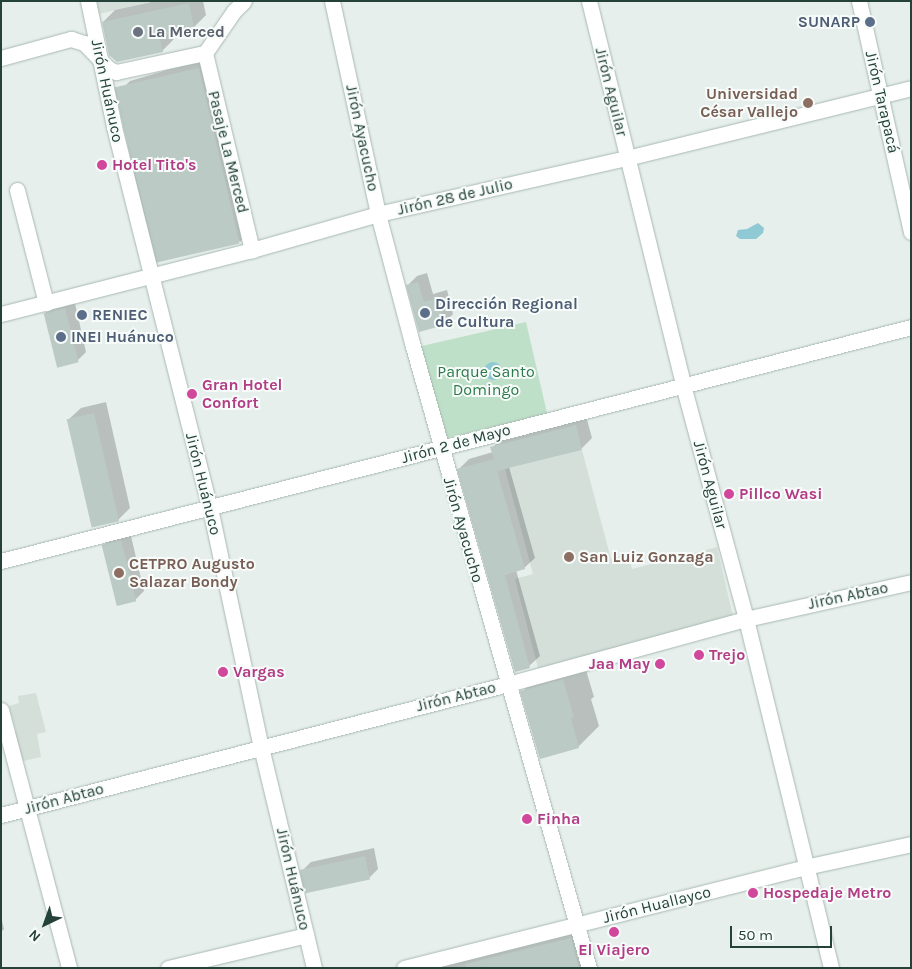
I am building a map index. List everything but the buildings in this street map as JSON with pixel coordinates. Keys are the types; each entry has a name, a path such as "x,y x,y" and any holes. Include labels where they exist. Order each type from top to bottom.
{"street":[{"name":"Jirón Huánuco","path":"88,1 114,127 210,508 261,747 314,968"},
{"path":"1,58 71,39 84,43 108,69 116,72 204,53 234,10 244,1"},
{"name":"Jirón Ayacucho","path":"332,1 378,214 440,448 589,968"},
{"name":"Jirón Aguilar","path":"589,1 683,386 746,619 805,868 831,968"},
{"name":"Jirón Tarapacá","path":"859,1 911,232"},
{"name":"Pasaje La Merced","path":"204,53 252,250"},
{"name":"Jirón 28 de Julio","path":"1,314 252,250 378,214 627,158 911,88"},
{"path":"17,190 46,303"},
{"name":"Jirón 2 de Mayo","path":"1,561 911,327"},
{"name":"Jirón Abtao","path":"1,815 508,684 746,619 911,582"},
{"path":"1,710 28,808 68,968"},
{"name":"Jirón Huallayco","path":"404,968 805,868 911,844"},
{"path":"168,968 306,935"}],"shaded area":[{"path":"97,1 153,1 99,14"},
{"name":"San Luiz Gonzaga","path":"582,450 611,559 628,554 632,569 717,547 733,616 538,668 515,579 533,574 505,469"},
{"path":"36,693 46,732 37,734 41,757 19,762 13,732 16,731 9,706 19,703 18,696"}],"green space":[{"name":"Parque Santo Domingo","path":"526,322 547,415 440,439 419,347"}],"water":[{"path":"758,223 764,228 763,233 756,239 740,239 736,236 738,230 747,229"},
{"path":"493,362 499,365 502,371 499,377 493,380 487,377 484,371 487,365"}],"place":[{"name":"SUNARP","path":"870,22"},
{"name":"La Merced","path":"138,32"},
{"name":"Universidad César Vallejo","path":"808,103"},
{"name":"Hotel Tito's","path":"102,165"},
{"name":"Dirección Regional de Cultura","path":"425,313"},
{"name":"RENIEC","path":"82,315"},
{"name":"INEI Huánuco","path":"61,337"},
{"name":"Gran Hotel Confort","path":"192,394"},
{"name":"Pillco Wasi","path":"729,494"},
{"name":"San Luiz Gonzaga","path":"569,557"},
{"name":"CETPRO Augusto Salazar Bondy","path":"119,573"},
{"name":"Trejo","path":"699,655"},
{"name":"Jaa May","path":"660,664"},
{"name":"Vargas","path":"223,672"},
{"name":"Finha","path":"527,819"},
{"name":"Hospedaje Metro","path":"753,893"},
{"name":"El Viajero","path":"614,932"}]}
